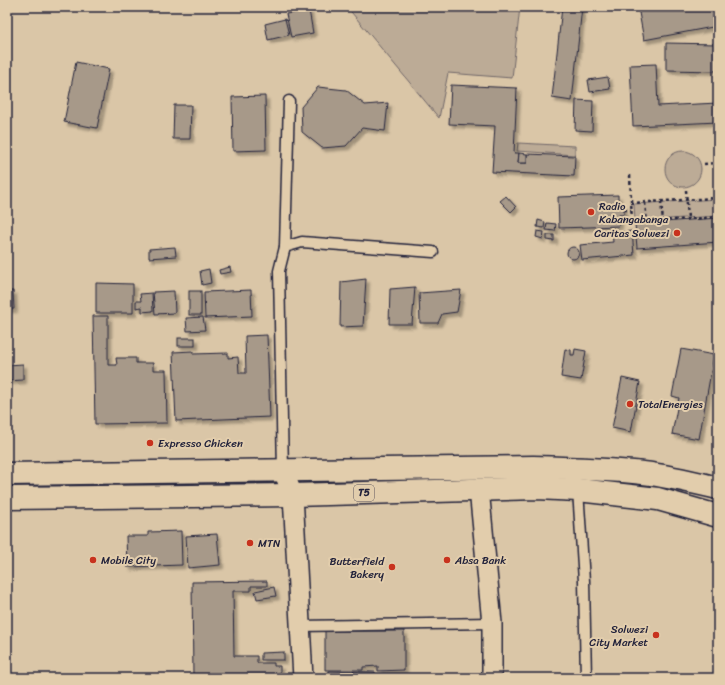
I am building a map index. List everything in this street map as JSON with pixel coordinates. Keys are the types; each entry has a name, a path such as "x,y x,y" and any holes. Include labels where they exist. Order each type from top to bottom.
{"highway":[{"name":"T5","path":"7,474 490,467 568,468 643,473 718,488"},
{"name":"T5","path":"7,498 293,495 537,488 578,490 658,499 718,516"}],"street":[{"path":"283,471 293,495 303,678"},
{"path":"479,490 492,623 492,678"}],"lane":[{"path":"283,471 279,271 285,247 289,101"},
{"path":"285,247 302,242 433,252"},
{"path":"578,490 584,581 586,678"},
{"path":"300,626 492,623"}],"path":[{"path":"704,164 718,163"},
{"path":"630,176 631,203 632,210 632,222 717,217 717,198 631,203"},
{"path":"686,190 688,219"},
{"path":"661,202 663,221"},
{"path":"645,203 647,222"},
{"path":"624,210 632,210"}],"shaded area":[{"path":"347,7 520,7 512,78 448,73 439,118"},
{"path":"518,143 575,146 575,155 517,151"},
{"path":"686,151 696,156 700,162 700,176 696,182 690,186 680,187 670,182 666,176 665,166 670,156 676,152"},
{"path":"718,199 718,216 635,221 634,204"}],"building":[{"path":"562,7 582,7 572,101 552,98"},
{"path":"638,7 718,7 718,26 644,40"},
{"path":"309,10 313,33 291,37 286,14"},
{"path":"285,19 289,35 268,40 265,24"},
{"path":"666,43 718,44 718,71 666,70"},
{"path":"76,62 109,69 97,128 64,122"},
{"path":"656,64 658,106 718,103 718,122 633,126 630,65"},
{"path":"608,77 610,89 590,92 588,80"},
{"path":"451,85 517,88 514,153 519,153 518,163 527,163 527,154 575,156 574,176 492,172 495,126 449,124"},
{"path":"318,87 346,90 365,105 388,103 385,131 362,128 346,146 322,148 302,132 301,107"},
{"path":"265,96 266,150 233,151 232,97"},
{"path":"576,100 593,101 592,131 575,130"},
{"path":"174,105 191,105 190,139 173,139"},
{"path":"519,153 527,154 527,163 518,163"},
{"name":"Radio Kabangabanga","path":"618,195 618,205 623,204 624,210 624,215 619,215 619,226 559,228 558,197"},
{"path":"506,196 516,207 511,212 500,201"},
{"name":"Caritas Solwezi","path":"718,218 718,242 637,248 635,224"},
{"path":"538,220 545,222 544,228 537,227"},
{"path":"547,223 556,224 555,231 546,230"},
{"path":"537,231 544,232 543,239 536,237"},
{"path":"632,231 634,255 582,260 580,245 613,242 612,233"},
{"path":"547,235 554,235 554,241 547,240"},
{"path":"175,247 176,256 149,258 149,249"},
{"path":"573,247 577,249 579,253 577,257 573,259 569,257 567,253 569,249"},
{"path":"230,267 231,272 220,274 219,270"},
{"path":"209,269 211,283 202,285 200,271"},
{"path":"366,279 363,326 340,327 341,282"},
{"path":"96,283 133,284 133,313 96,313"},
{"path":"415,287 412,324 389,324 390,289"},
{"path":"251,290 252,316 205,318 204,292"},
{"path":"461,290 457,312 442,314 438,323 420,323 419,293"},
{"path":"7,291 13,291 14,309 7,309"},
{"path":"174,291 175,313 155,314 153,292"},
{"path":"189,291 201,291 201,315 189,315"},
{"path":"152,293 153,311 142,312 142,307 136,308 136,301 141,301 140,294"},
{"path":"93,316 108,316 108,365 117,365 116,358 136,358 136,363 153,363 153,370 166,370 167,423 95,424"},
{"path":"203,317 205,330 187,331 186,318"},
{"path":"267,335 270,417 176,421 173,352 193,351 193,354 228,353 228,358 238,357 239,373 246,373 245,336"},
{"path":"178,338 195,338 195,346 178,346"},
{"path":"565,349 571,350 571,355 574,355 575,349 586,351 581,380 561,377"},
{"path":"681,349 714,355 699,439 672,434 679,398 672,396"},
{"path":"23,364 23,380 7,381 7,365"},
{"path":"622,378 640,382 631,432 612,428"},
{"path":"181,531 182,565 127,567 126,536 148,536 148,532"},
{"path":"217,534 220,565 188,568 186,536"},
{"path":"267,581 267,586 251,586 251,591 233,591 234,656 257,656 257,663 274,663 274,666 280,666 280,676 193,677 192,582"},
{"path":"274,587 276,596 257,599 255,591"},
{"path":"325,631 404,631 404,670 378,671 378,666 363,667 363,670 325,670"},
{"path":"284,652 284,660 261,660 261,653"},
{"path":"329,671 375,672 375,678 329,678"}],"place":[{"name":"Radio Kabangabanga","path":"591,212"},
{"name":"Caritas Solwezi","path":"677,233"},
{"name":"TotalEnergies","path":"630,404"},
{"name":"Expresso Chicken","path":"150,443"},
{"name":"MTN","path":"250,543"},
{"name":"Mobile City","path":"93,560"},
{"name":"Absa Bank","path":"447,560"},
{"name":"Butterfield Bakery","path":"392,567"},
{"name":"Solwezi City Market","path":"656,635"}]}
